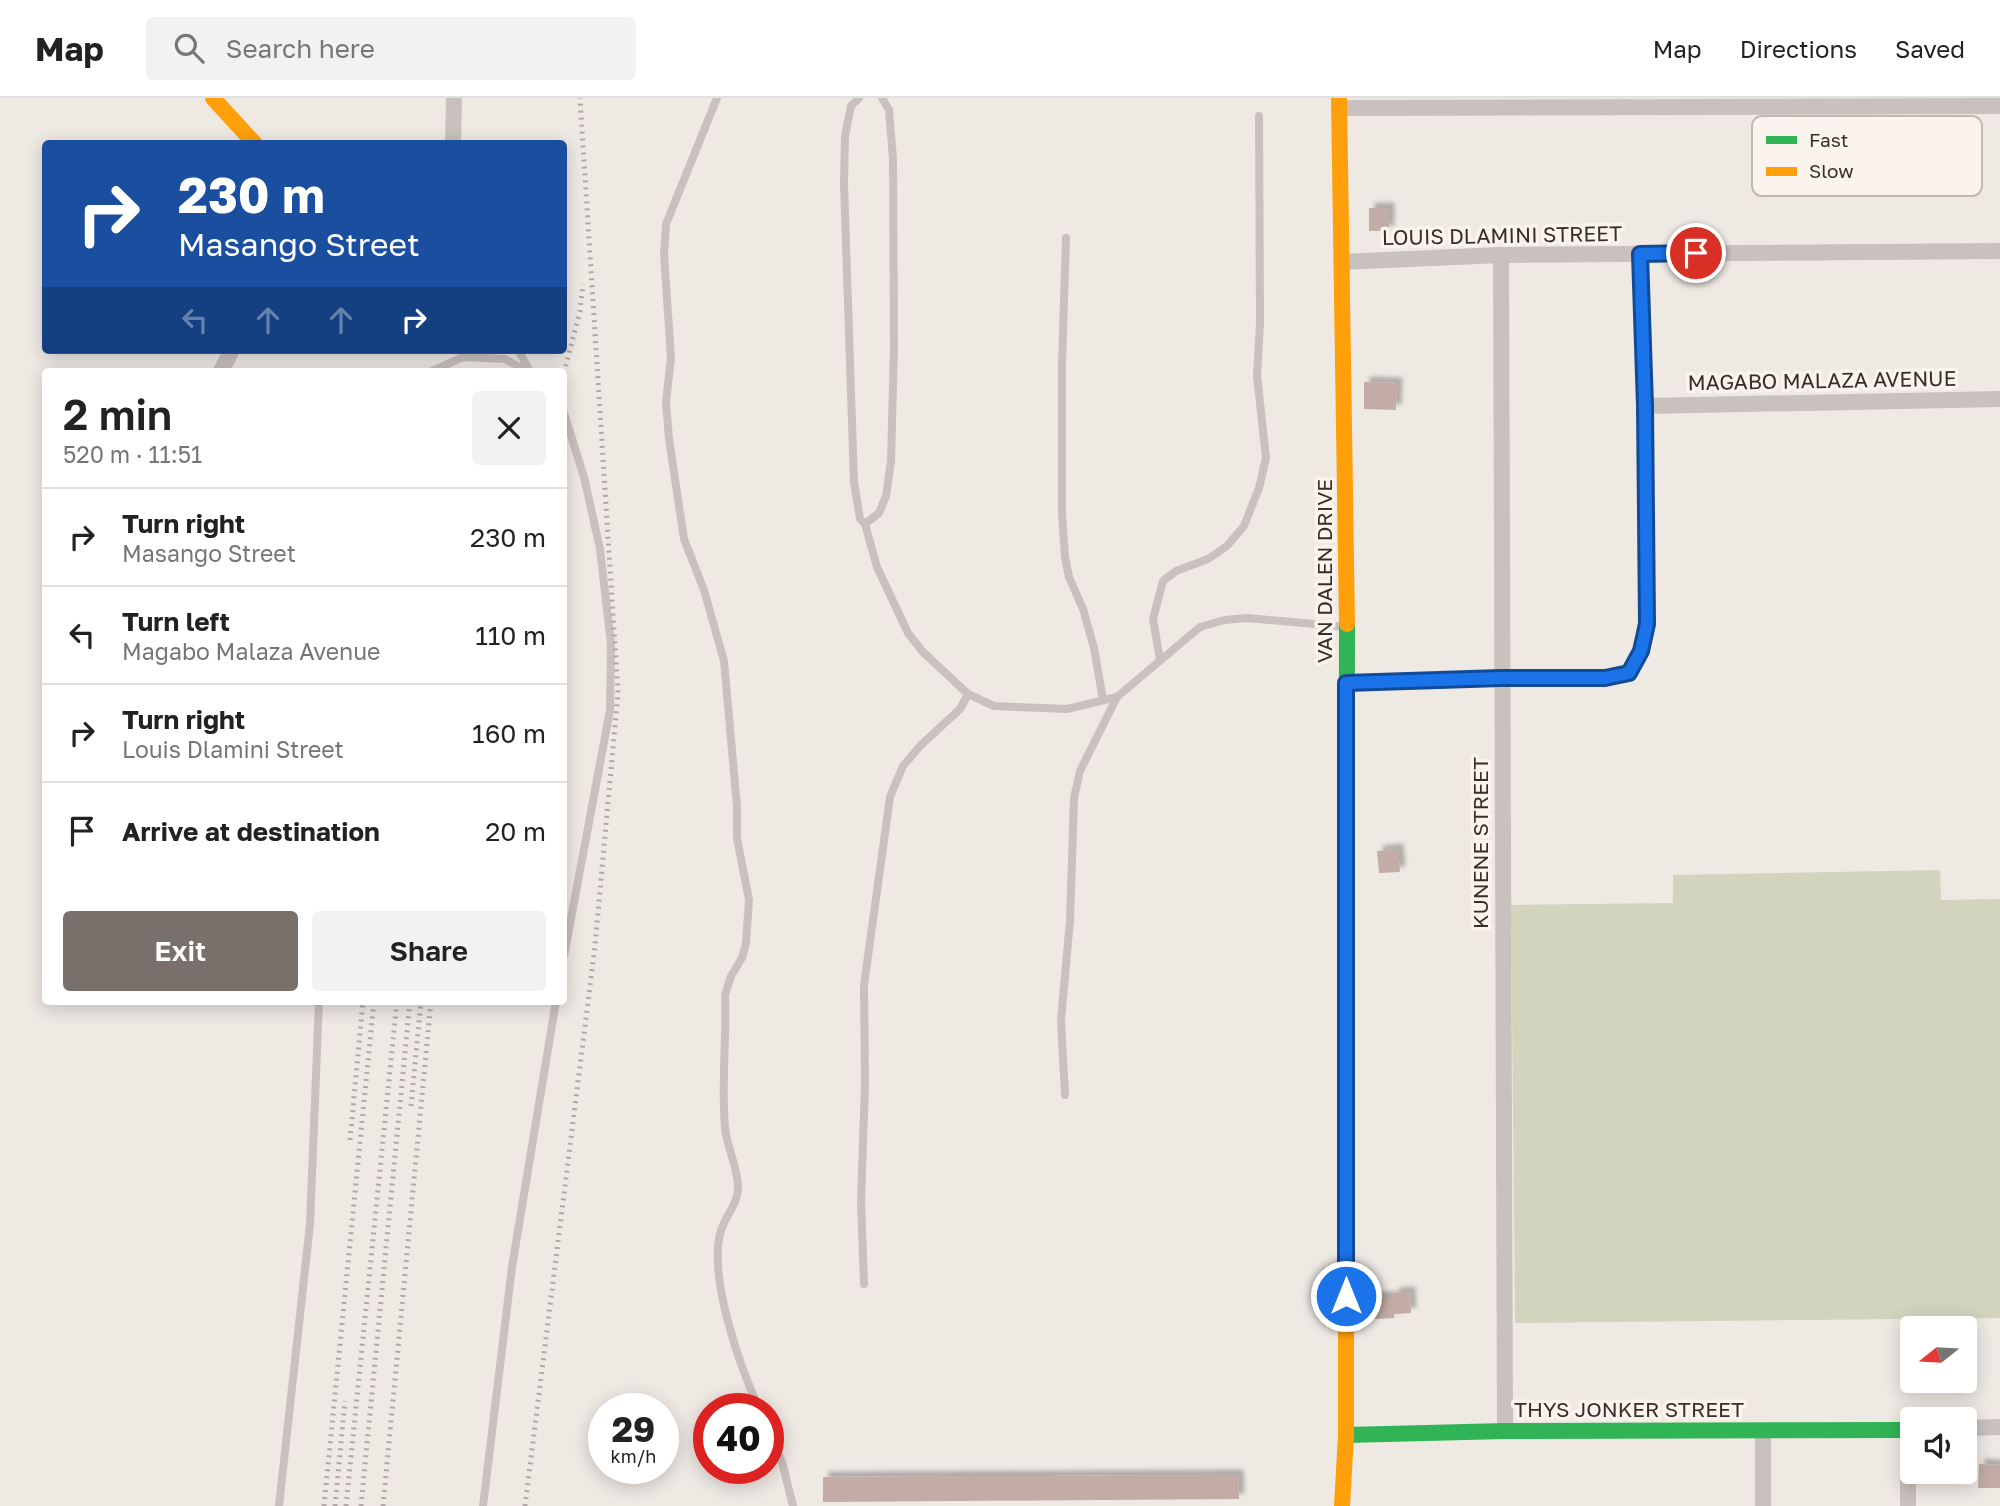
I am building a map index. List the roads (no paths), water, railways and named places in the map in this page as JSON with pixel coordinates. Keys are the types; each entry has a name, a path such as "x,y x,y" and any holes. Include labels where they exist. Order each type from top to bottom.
{"street":[{"path":"213,98 251,140"},
{"path":"453,140 454,98"},
{"path":"1340,103 2000,106"},
{"name":"VAN DALEN DRIVE","path":"1340,103 1347,627 1346,1435 1342,1506"},
{"name":"LOUIS DLAMINI STREET","path":"1341,262 1501,255 2000,251"},
{"path":"1346,683 1605,678 1629,673 1641,651 1647,624 1645,406 1640,254"},
{"name":"KUNENE STREET","path":"1501,255 1505,1431"},
{"name":"MAGABO MALAZA AVENUE","path":"1645,406 2000,399"},
{"path":"1977,1428 2000,1427"},
{"name":"THYS JONKER STREET","path":"1346,1435 1505,1431 1900,1430"},
{"path":"1763,1431 1763,1506"},
{"path":"1908,1506 1909,1484"}],"lane":[{"path":"717,98 666,224 664,282 671,359 666,402 668,439 684,539 704,590 724,661 736,780 737,838 749,901 746,943 725,995 726,1130 738,1186 737,1203 728,1215 720,1234 718,1261 729,1325 753,1393"},
{"path":"859,98 851,106 845,136 844,184 854,482 860,519 865,524 877,568 908,633 923,652 968,694 994,706 1067,709 1116,696 1200,626 1247,618 1347,627"},
{"path":"865,524 879,513 886,496 891,461 894,347 893,159 889,110 882,98"},
{"path":"1160,660 1153,619 1163,581 1176,571 1208,559 1227,546 1244,526 1259,488 1266,458 1257,375 1261,321 1259,116"},
{"path":"1066,237 1062,366 1062,513 1065,557 1094,648 1103,700"},
{"path":"437,368 462,354 505,359 522,368"},
{"path":"567,423 584,477 600,549 611,644 610,710 567,940"},
{"path":"864,1284 861,1201 865,1084 864,985 890,797 903,766 921,745 960,709 968,694"},
{"path":"1065,1095 1061,1020 1070,920 1074,798 1080,771 1116,696"},
{"path":"279,1506 310,1224 319,1005"},
{"path":"483,1506 512,1267 555,1005"},
{"path":"784,1470 793,1506"}],"railway":[{"path":"525,1506 595,946 618,693 580,98"},
{"path":"565,368 580,311 583,284"},
{"path":"350,1140 363,1005"},
{"path":"324,1506 374,1005"},
{"path":"346,1506 397,1005"},
{"path":"361,1506 410,1005"},
{"path":"411,1106 421,1005"},
{"path":"383,1506 431,1005"},
{"path":"335,1506 345,1401"}]}
